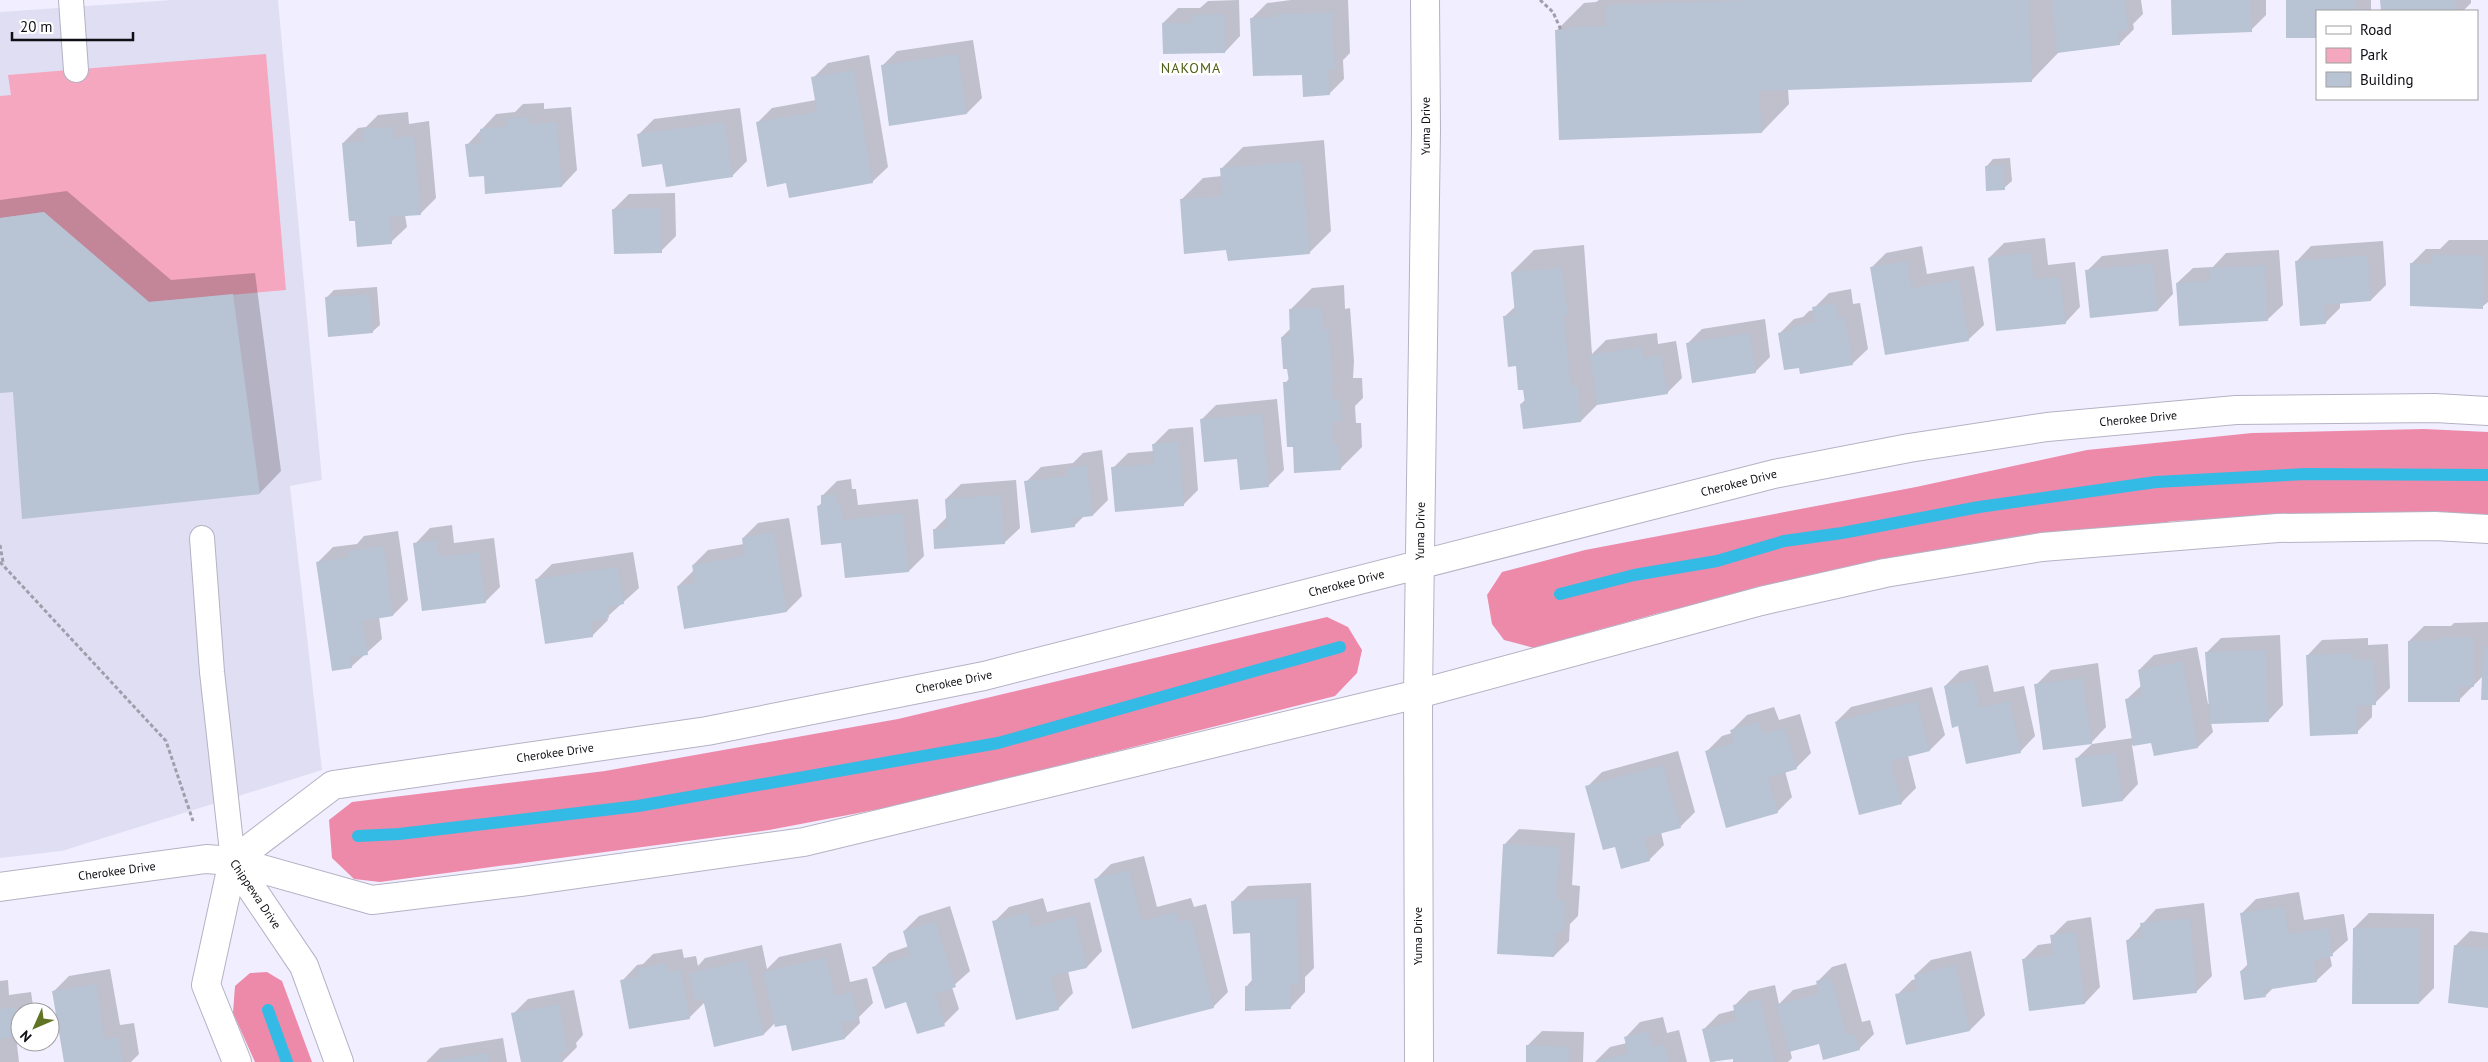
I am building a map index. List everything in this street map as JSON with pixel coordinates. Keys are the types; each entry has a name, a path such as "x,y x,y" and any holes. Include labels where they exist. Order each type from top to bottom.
{"street":[{"name":"Yuma Drive","path":"1419,1062 1418,694 1426,138 1425,0"},
{"name":"Cherokee Drive","path":"233,861 333,785 707,731 984,676 1774,474 1910,448 2047,427 2236,410 2435,408 2488,410"},
{"name":"Cherokee Drive","path":"0,887 206,859 233,861 372,900 804,842 1418,694 1771,599 1884,573 2042,547 2278,528 2435,526 2488,529"},
{"name":"Chippewa Drive","path":"233,861 206,985 236,1062"},
{"name":"Chippewa Drive","path":"233,861 304,966 339,1062"}],"lane":[{"path":"71,0 76,70"},
{"path":"202,538 212,672 233,861"}],"path":[{"path":"1540,0 1553,12 1561,30"},
{"path":"0,545 2,562 166,741 206,859"}],"shaded area":[{"path":"172,0 278,0 322,480 290,486 322,770 62,851 0,858 0,12"},
{"path":"2424,429 2488,432 2488,515 2322,514 2174,521 1898,559 1659,613 1534,648 1504,640 1492,624 1487,595 1502,572 1585,550 1916,487 2087,450 2252,433"},
{"path":"1327,617 1348,627 1362,650 1357,673 1335,696 911,803 769,830 380,882 354,879 332,858 329,820 352,802 605,771 898,719"},
{"path":"267,972 282,981 312,1062 255,1062 233,1013 235,986 250,973"}],"green space":[{"path":"266,54 286,290 149,302 44,212 0,218 0,96 11,95 8,75"}],"building":[{"path":"1755,0 2029,0 2032,82 1759,91 1762,133 1559,140 1555,30 1570,29 1570,27 1606,26 1605,5"},
{"path":"2051,0 2125,0 2128,30 2118,32 2120,45 2057,53"},
{"path":"2171,0 2250,0 2252,32 2172,35"},
{"path":"2286,0 2356,0 2356,10 2316,10 2316,38 2286,38"},
{"path":"2380,0 2456,0 2456,10 2381,10"},
{"path":"1333,12 1335,69 1328,70 1330,95 1303,97 1302,75 1253,76 1250,18 1275,17 1275,14"},
{"path":"1225,14 1225,53 1163,54 1162,23 1191,23 1191,15"},
{"path":"958,54 967,114 889,126 881,65"},
{"path":"854,70 873,183 789,198 786,183 767,187 756,122 817,112 811,77"},
{"path":"529,117 529,124 557,122 562,187 485,194 484,176 469,177 465,144 481,143 480,129 507,126 506,119"},
{"path":"725,122 733,177 666,187 662,164 642,167 637,134"},
{"path":"393,127 394,138 414,136 421,215 390,217 392,244 357,247 355,221 349,221 342,143 363,141 362,129"},
{"path":"1302,161 1310,254 1228,261 1226,250 1184,254 1180,199 1222,196 1220,168"},
{"path":"2003,165 2005,190 1986,191 1985,166"},
{"path":"661,208 662,253 614,254 612,209"},
{"path":"44,212 149,302 233,294 260,494 22,519 13,392 0,393 0,218"},
{"path":"2030,252 2034,279 2060,277 2066,324 1996,331 1988,258"},
{"path":"2368,255 2371,301 2324,305 2326,324 2300,326 2295,261"},
{"path":"2432,255 2483,255 2483,309 2410,306 2410,263 2432,264"},
{"path":"1907,261 1912,288 1959,280 1969,341 1885,355 1870,267"},
{"path":"2153,263 2158,311 2090,318 2085,270"},
{"path":"2265,265 2268,321 2179,326 2176,283 2210,281 2209,268"},
{"path":"1562,267 1568,316 1564,316 1571,386 1578,385 1581,422 1523,429 1520,404 1525,403 1523,390 1518,390 1516,366 1508,367 1503,316 1515,315 1511,272"},
{"path":"370,294 373,333 328,337 325,297"},
{"path":"1836,303 1838,318 1845,317 1853,365 1800,374 1799,368 1784,370 1778,333 1793,330 1792,326 1815,322 1812,307"},
{"path":"1322,307 1324,330 1329,330 1333,384 1331,384 1331,400 1340,399 1341,421 1333,421 1334,445 1339,445 1341,470 1294,473 1293,447 1287,447 1283,382 1289,382 1287,369 1283,369 1281,337 1290,336 1289,309"},
{"path":"1750,333 1756,373 1692,383 1686,343"},
{"path":"1642,347 1643,358 1661,355 1668,394 1597,405 1589,355"},
{"path":"1262,414 1269,487 1240,490 1237,459 1204,462 1200,419"},
{"path":"1179,442 1184,506 1115,512 1111,467 1154,464 1152,444"},
{"path":"1087,465 1093,516 1074,518 1075,527 1031,533 1024,481 1068,476 1067,468"},
{"path":"836,494 837,503 841,504 843,520 903,513 909,572 845,578 841,543 821,545 817,506 821,505 821,495"},
{"path":"1001,495 1005,544 934,549 933,529 947,529 945,499"},
{"path":"774,532 787,612 684,629 677,586 695,583 692,565 744,556 742,538"},
{"path":"437,540 439,557 479,552 486,603 422,611 413,543"},
{"path":"384,546 393,616 363,621 368,655 350,657 352,668 332,671 316,562 348,557 348,551"},
{"path":"618,567 624,604 607,607 609,618 591,621 593,637 545,644 535,579"},
{"path":"2438,637 2474,637 2474,687 2460,686 2460,702 2408,702 2408,641 2438,641"},
{"path":"2483,647 2488,647 2488,700 2481,700"},
{"path":"2266,650 2269,722 2210,724 2205,652"},
{"path":"2353,653 2354,660 2374,659 2376,705 2357,706 2358,734 2310,736 2306,655"},
{"path":"2183,661 2198,748 2154,756 2151,743 2133,746 2125,699 2142,696 2138,670"},
{"path":"2083,678 2092,744 2043,750 2034,684"},
{"path":"1974,680 1980,707 2010,701 2021,753 1966,764 1958,726 1952,728 1944,686"},
{"path":"1917,701 1930,751 1891,761 1902,804 1859,815 1835,722"},
{"path":"1759,722 1763,734 1785,728 1797,769 1768,778 1778,813 1726,828 1705,751 1734,743 1730,730"},
{"path":"2116,753 2123,801 2082,807 2075,758"},
{"path":"1663,765 1681,828 1644,838 1650,861 1621,869 1615,847 1603,850 1585,786"},
{"path":"1503,844 1560,847 1557,900 1565,900 1564,932 1556,932 1554,957 1497,954"},
{"path":"1129,870 1142,921 1176,912 1179,922 1191,919 1214,1008 1132,1029 1094,879"},
{"path":"1297,898 1299,985 1290,985 1291,1009 1245,1011 1245,986 1252,986 1250,933 1233,934 1231,901"},
{"path":"2284,907 2289,934 2329,928 2333,956 2314,960 2317,982 2265,990 2266,997 2244,1000 2240,971 2248,970 2240,913"},
{"path":"1028,913 1032,927 1075,916 1087,968 1051,976 1059,1010 1016,1020 992,921"},
{"path":"2190,918 2197,993 2133,1000 2126,940 2142,938 2140,923"},
{"path":"935,921 956,987 935,994 945,1026 917,1034 906,1002 885,1009 872,967 910,956 903,931"},
{"path":"2353,928 2420,928 2419,1004 2352,1004"},
{"path":"2076,932 2085,1004 2029,1011 2022,959 2053,955 2050,935"},
{"path":"2454,945 2488,949 2488,1008 2448,1003"},
{"path":"826,957 835,996 852,992 858,1019 842,1023 845,1039 792,1051 786,1025 775,1027 763,972"},
{"path":"747,960 764,1035 714,1047 703,999 695,1001 689,973"},
{"path":"667,963 669,972 681,970 690,1019 629,1029 620,980 638,977 637,969"},
{"path":"1956,965 1970,1031 1906,1045 1895,994 1917,990 1914,975"},
{"path":"1831,977 1847,1036 1855,1034 1860,1050 1823,1060 1819,1044 1789,1052 1776,1005 1819,994 1816,981"},
{"path":"96,984 105,1039 119,1037 123,1062 64,1062 60,1038 60,1002 54,1002 52,991"},
{"path":"1760,999 1775,1062 1733,1062 1733,1059 1710,1062 1702,1029 1736,1021 1733,1005"},
{"path":"559,1004 568,1052 560,1053 562,1062 521,1062 511,1013"},
{"path":"10,1008 10,1038 0,1039 0,1009"},
{"path":"1648,1031 1652,1047 1664,1044 1669,1062 1595,1062 1628,1053 1624,1037"},
{"path":"1526,1045 1570,1047 1569,1062 1526,1062"},
{"path":"488,1053 490,1062 436,1062 436,1061"}],"waterway":[{"path":"1560,594 1634,575 1717,561 1784,541 1842,533 1979,507 2156,482 2306,474 2488,475"},
{"path":"358,836 399,834 638,806 998,743 1340,647"},
{"path":"268,1010 287,1062"}],"district":[{"name":"NAKOMA","path":"1191,68"}]}
